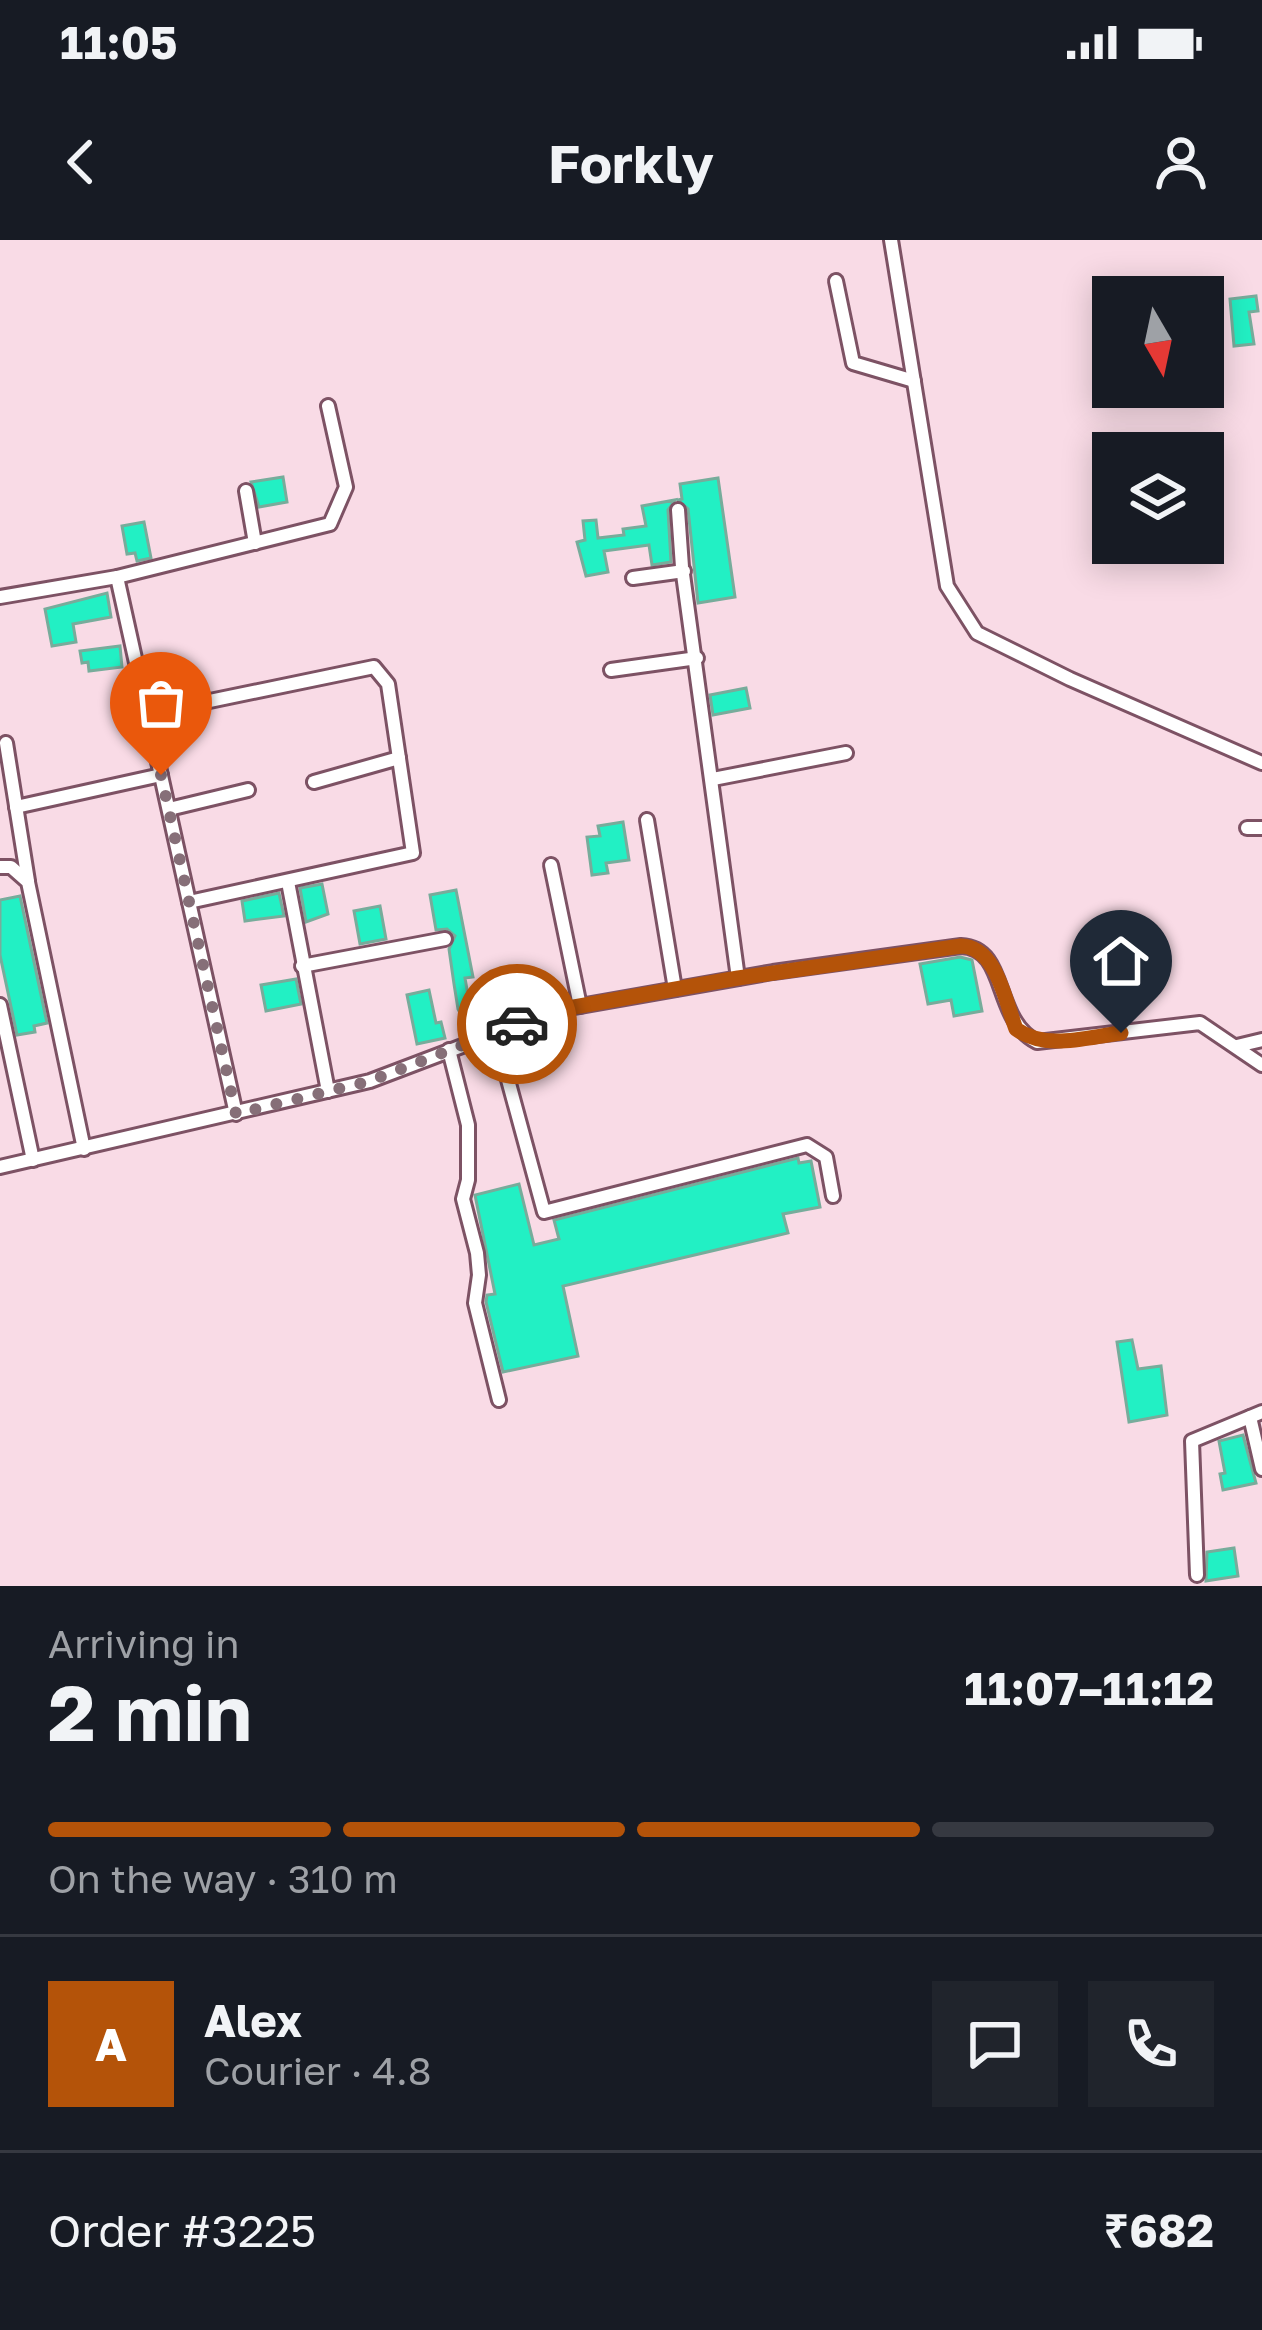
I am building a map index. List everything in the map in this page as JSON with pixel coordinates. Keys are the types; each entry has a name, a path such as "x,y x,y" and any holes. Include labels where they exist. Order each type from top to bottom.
{"street":[{"path":"891,240 947,586 977,633 1262,763"},
{"path":"836,280 853,363 914,381"},
{"path":"0,597 117,577 330,524 346,487 328,406"},
{"path":"245,491 255,543"},
{"path":"678,510 738,978"},
{"path":"633,578 684,572"},
{"path":"117,577 236,1114"},
{"path":"611,670 697,658"},
{"path":"147,714 374,667 388,683 413,853 190,902"},
{"path":"6,743 28,882 84,1149"},
{"path":"713,779 846,753"},
{"path":"314,782 399,758"},
{"path":"16,807 161,775"},
{"path":"169,808 248,790"},
{"path":"647,820 675,989"},
{"path":"551,865 580,1006"},
{"path":"0,867 11,867 28,882"},
{"path":"288,882 328,1091"},
{"path":"302,966 446,939"},
{"path":"0,1167 370,1081 547,1012 738,978 973,946 989,958 1016,1029 1037,1042 1200,1023 1262,1065"},
{"path":"0,1005 33,1160"},
{"path":"495,1032 544,1212 808,1145 826,1157 833,1196"},
{"path":"1237,1046 1262,1040"},
{"path":"449,1050 468,1125 468,1180 463,1199 477,1252 476,1304 499,1400"},
{"path":"1197,1575 1192,1441 1256,1415 1262,1469"}],"building":[{"path":"1256,296 1258,311 1249,312 1254,344 1234,346 1230,299"},
{"path":"283,477 287,502 259,507 251,482"},
{"path":"718,478 735,597 698,603 688,509 678,500 682,499 680,484"},
{"path":"675,500 668,510 671,562 652,565 649,545 604,551 608,572 586,576 577,542 585,540 583,521 596,520 598,538 624,535 623,529 646,526 642,506"},
{"path":"144,522 151,558 137,561 135,553 127,554 122,526"},
{"path":"107,593 111,617 73,624 76,642 52,646 45,609"},
{"path":"120,646 122,667 89,671 88,662 82,663 80,651"},
{"path":"746,688 750,708 713,715 710,695"},
{"path":"623,822 629,860 606,863 608,873 592,875 587,837 600,836 598,826"},
{"path":"322,884 328,914 306,922 300,888"},
{"path":"456,890 473,977 465,978 474,1030 470,1032 458,1009 454,984 449,949 455,936 447,929 436,930 430,895"},
{"path":"279,893 284,916 245,921 242,901"},
{"path":"20,896 47,1023 34,1026 35,1032 17,1035 0,955 0,900"},
{"path":"380,906 386,939 360,944 354,911"},
{"path":"960,957 972,960 982,1011 954,1016 951,1000 928,1004 920,964"},
{"path":"296,979 301,1004 266,1011 261,985"},
{"path":"429,990 436,1023 441,1022 445,1038 417,1044 407,995"},
{"path":"798,1158 799,1163 811,1161 820,1207 783,1214 788,1233 563,1286 578,1356 503,1372 486,1302 487,1295 495,1294 475,1195 519,1184 534,1245 559,1239 554,1220"},
{"path":"1132,1340 1138,1369 1161,1366 1167,1415 1129,1422 1117,1342"},
{"path":"1243,1435 1256,1483 1223,1490 1219,1441"},
{"path":"1234,1548 1238,1576 1206,1581 1207,1552"}],"way so far":[{"path":"161,775 236,1114 370,1081 517,1024"}],"route":[{"path":"517,1024 547,1012 738,978 973,946 989,958 1016,1029 1024,1035 1037,1042 1121,1033"}]}
